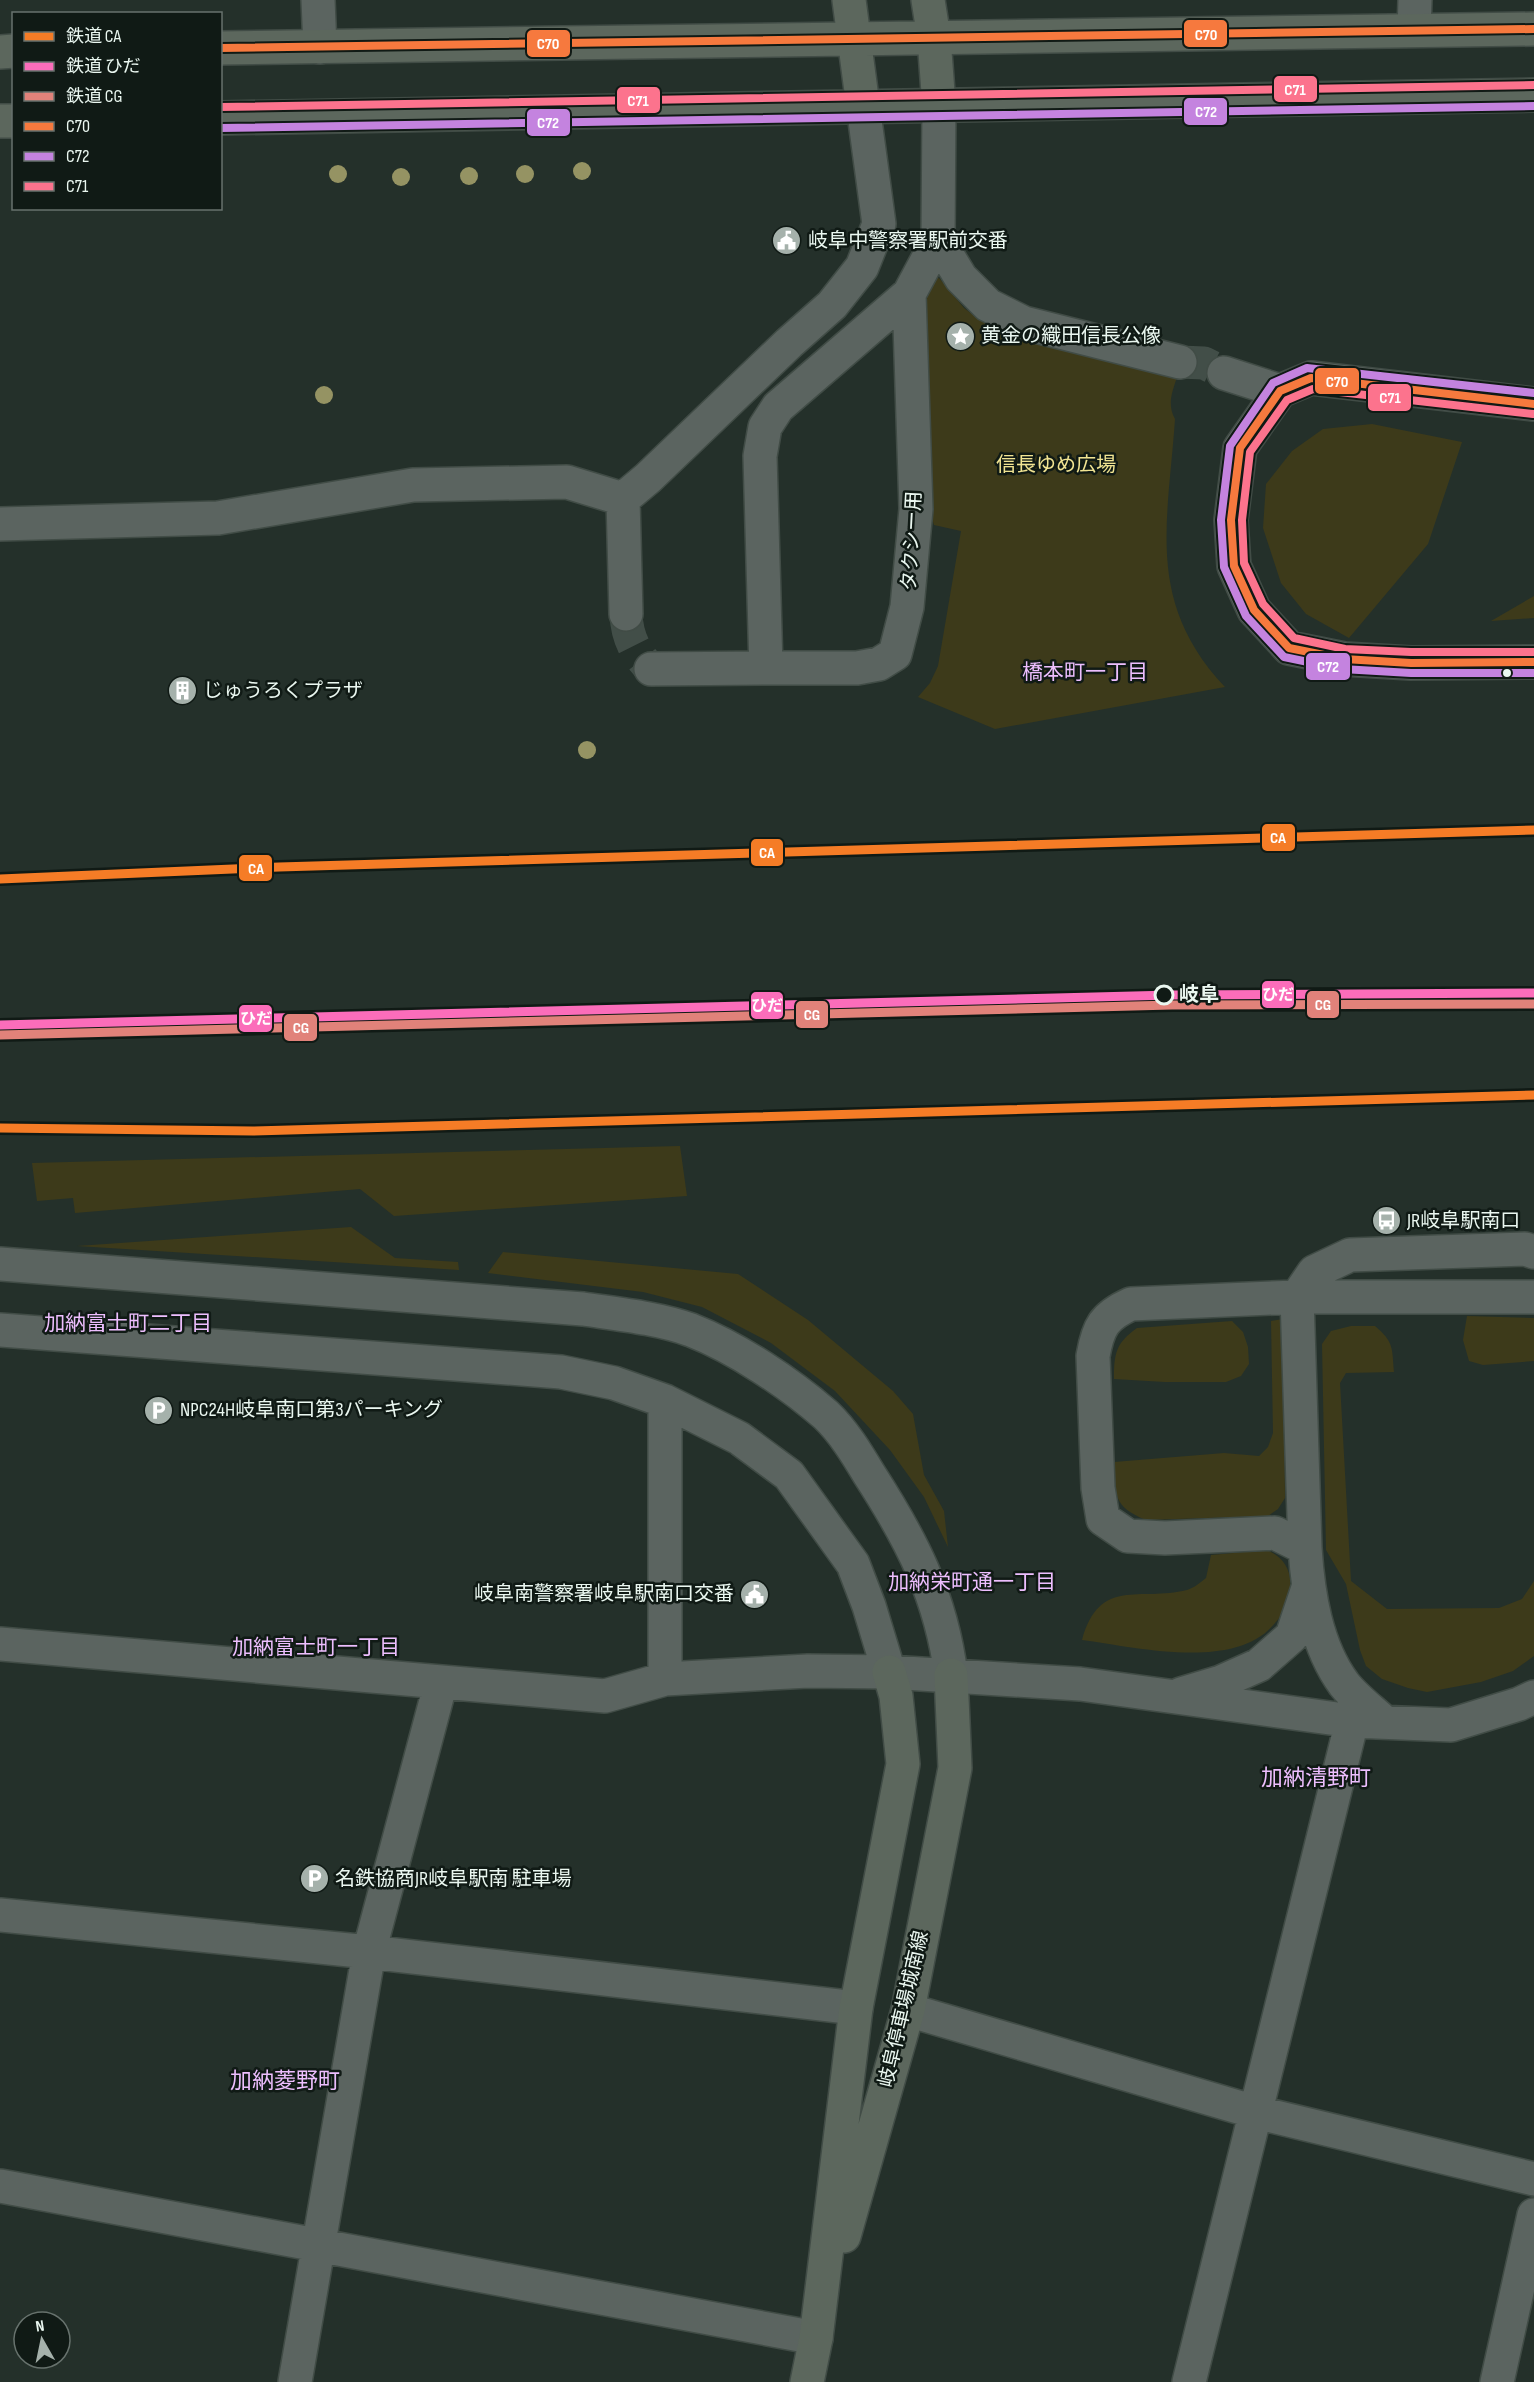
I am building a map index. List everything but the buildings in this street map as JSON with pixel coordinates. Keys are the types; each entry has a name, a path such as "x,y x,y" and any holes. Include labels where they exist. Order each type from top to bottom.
{"main road":[{"path":"849,0 863,106"},
{"path":"928,0 934,38 939,106"},
{"path":"222,48 934,38 1415,15 1534,29"},
{"path":"222,118 1534,95"},
{"name":"岐阜停車場城南線","path":"816,2338 856,2008 903,1764 896,1696 889,1672"},
{"name":"岐阜停車場城南線","path":"807,2382 816,2338 908,2010 955,1768 951,1675"}],"street":[{"path":"318,0 320,47"},
{"path":"622,499 648,478 832,305 862,267 879,224 863,106"},
{"path":"651,669 766,668 760,456 765,427 778,407 909,294 938,240 939,106"},
{"path":"938,240 961,278 988,305 1024,323 1180,362"},
{"name":"タクシー用","path":"766,668 857,668 879,664 895,654 907,607 916,509 909,294"},
{"path":"1224,373 1280,391"},
{"path":"1534,404 1311,378 1280,391 1240,448 1231,520 1234,566 1254,610 1289,648 1344,659 1411,663 1534,662"},
{"path":"0,524 218,518 413,484 567,482 622,499"},
{"path":"622,499 626,614"},
{"path":"1384,1722 1345,1684 1330,1659 1325,1650 1308,1588 1297,1297 1314,1272 1350,1255 1525,1249 1534,1252"},
{"path":"0,1264 583,1309 635,1317 690,1330 734,1352 770,1374 827,1416 854,1449 916,1553 934,1600 951,1675"},
{"path":"1305,1548 1275,1533 1165,1538 1128,1536 1103,1519 1098,1488 1093,1356 1097,1337 1105,1320 1117,1310 1131,1304 1297,1297 1534,1297"},
{"path":"0,1330 561,1372 614,1383 665,1401 739,1438 789,1475 853,1564 869,1606 889,1672"},
{"path":"665,1401 665,1679"},
{"path":"1173,1697 1221,1682 1259,1665 1292,1636 1308,1588"},
{"path":"0,1644 605,1696 665,1679 807,1671 889,1672 1080,1684 1352,1721 1451,1725 1529,1709"},
{"path":"296,2382 369,1952 441,1682"},
{"path":"1189,2382 1352,1721"},
{"path":"0,1915 369,1952 856,2008"},
{"path":"908,2010 1255,2112 1534,2179"},
{"path":"0,2186 816,2338"},
{"path":"1497,2382 1534,2216"}],"green space":[{"name":"信長ゆめ広場","path":"937,277 964,308 980,320 1019,338 1177,377 1171,398 1171,408 1175,419 1167,527 1167,560 1172,592 1182,624 1200,655 1225,687 995,729 918,697 930,683 938,666 961,531 934,525 928,505 923,301"},
{"path":"1372,424 1462,442 1428,544 1349,638 1306,614 1281,583 1263,528 1266,484 1292,451 1323,429"},
{"path":"1534,596 1534,618 1491,621"},
{"path":"680,1146 687,1196 394,1216 360,1189 75,1213 73,1198 37,1201 32,1163"},
{"path":"351,1227 395,1258 458,1262 459,1270 77,1246"},
{"path":"503,1252 738,1274 808,1320 893,1391 913,1414 924,1475 944,1511 948,1547 924,1497 890,1450 835,1391 771,1343 702,1307 643,1292 488,1273"},
{"path":"1467,1316 1534,1318 1534,1361 1483,1365 1469,1361 1463,1340"},
{"path":"1283,1319 1285,1498 1278,1509 1268,1516 1146,1520 1127,1510 1121,1504 1116,1491 1114,1462 1224,1453 1259,1456 1268,1447 1273,1433 1271,1321"},
{"path":"1232,1321 1243,1332 1248,1347 1249,1364 1241,1376 1226,1382 1114,1379 1116,1355 1120,1344 1137,1328"},
{"path":"1351,1326 1375,1326 1386,1337 1391,1346 1394,1372 1346,1373 1340,1383 1351,1581 1387,1609 1499,1608 1522,1599 1534,1581 1534,1656 1513,1671 1481,1682 1427,1692 1382,1679 1366,1666 1360,1650 1346,1584 1326,1550 1322,1344 1331,1331"},
{"path":"1267,1550 1283,1561 1286,1566 1290,1577 1290,1590 1287,1604 1281,1615 1258,1638 1236,1647 1211,1652 1157,1651 1082,1640 1090,1620 1099,1607 1110,1599 1123,1595 1187,1590 1206,1578 1211,1555"}],"tunnel":[{"path":"1180,362 1204,363 1224,373"},
{"path":"626,614 633,644 640,657 651,669"}],"rail line":[{"name":"CA","path":"0,879 279,867 1534,830"},
{"name":"ひだ","path":"0,1025 1172,995 1534,993"},
{"name":"CG","path":"0,1035 1172,1005 1534,1004"},
{"name":"CA","path":"0,1128 253,1131 1534,1095"}],"transit line":[{"name":"C70","path":"222,48 1534,29"},
{"name":"C71","path":"222,107 1534,85"},
{"name":"C72","path":"222,128 1534,106"},
{"name":"C72","path":"1534,393 1307,368 1273,383 1230,446 1221,520 1224,567 1246,616 1284,657 1342,669 1411,673 1534,673"},
{"name":"C70","path":"1534,404 1311,378 1280,391 1240,448 1231,520 1234,566 1254,610 1289,648 1344,659 1411,663 1534,662"},
{"name":"C71","path":"1533,414 1313,389 1287,400 1250,452 1242,520 1244,563 1263,604 1294,638 1345,649 1411,652 1534,652"}],"place":[{"name":"岐阜中警察署駅前交番","path":"787,241"},
{"name":"黄金の織田信長公像","path":"960,336"},
{"name":"じゅうろくプラザ","path":"182,691"},
{"name":"岐阜","path":"1164,995"},
{"name":"JR岐阜駅南口","path":"1386,1221"},
{"name":"NPC24H岐阜南口第3パーキング","path":"159,1410"},
{"name":"岐阜南警察署岐阜駅南口交番","path":"755,1594"},
{"name":"名鉄協商JR岐阜駅南 駐車場","path":"314,1879"}],"district":[{"name":"橋本町一丁目","path":"1085,672"},
{"name":"加納富士町二丁目","path":"128,1323"},
{"name":"加納栄町通一丁目","path":"972,1582"},
{"name":"加納富士町一丁目","path":"316,1647"},
{"name":"加納清野町","path":"1316,1778"},
{"name":"加納菱野町","path":"285,2081"}]}
